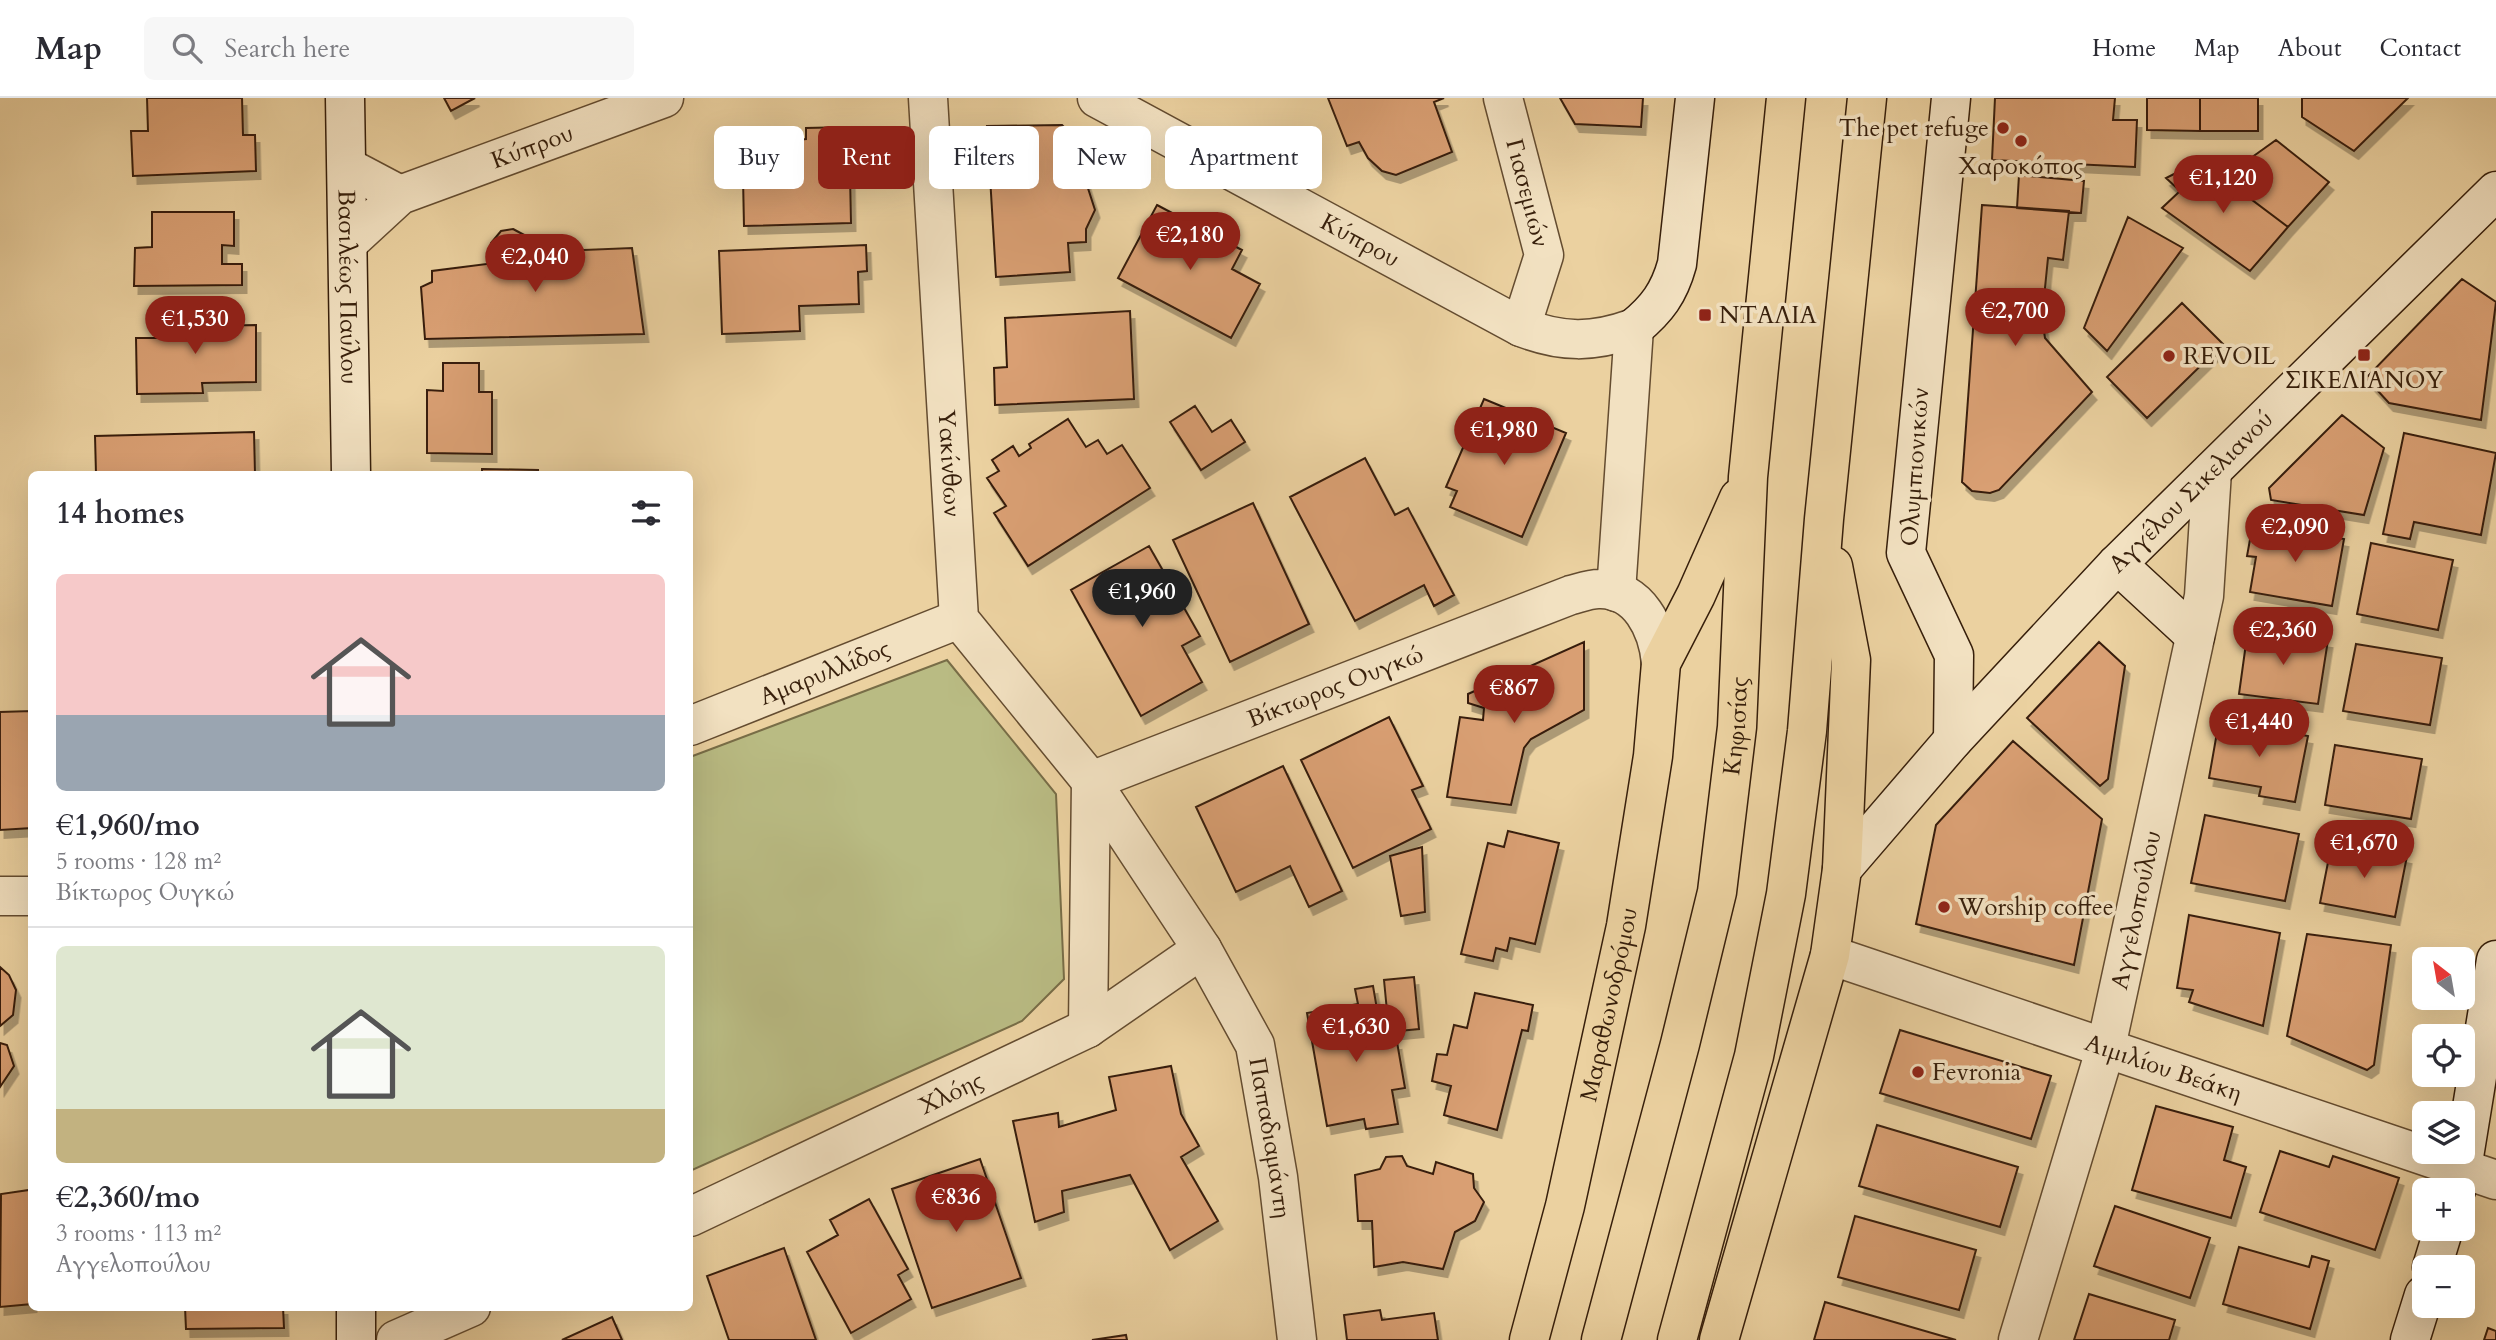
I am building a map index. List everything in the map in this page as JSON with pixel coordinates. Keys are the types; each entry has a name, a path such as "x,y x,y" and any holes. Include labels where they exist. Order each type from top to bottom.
{"main road":[{"name":"Κηφισίας","path":"1601,1340 1680,1044 1717,892 1737,727 1748,477 1786,98"},
{"path":"1677,1340 1754,1056 1786,894 1807,731 1824,519 1867,98"},
{"path":"1661,663 1696,595 1748,477"},
{"path":"1719,1340 1830,955 1842,869 1851,660 1824,519"},
{"name":"Μαραθωνοδρόμου","path":"1529,1340 1565,1206 1626,926 1651,768 1661,663"}],"street":[{"name":"Βασιλέως Παύλου","path":"345,98 351,471"},
{"name":"Κύπρου","path":"349,242 400,195 664,98"},
{"name":"Υακίνθων","path":"928,98 959,619"},
{"name":"Κύπρου","path":"1097,98 1521,327 1548,338 1577,341 1607,338 1634,328"},
{"name":"Γιασεμιών","path":"1503,98 1545,255 1521,327"},
{"path":"1661,663 1659,641 1650,620 1636,604 1616,592 1634,328 1654,311 1670,290 1674,277 1696,98"},
{"name":"Ολυμπιονικών","path":"1951,98 1906,553 1954,655 1953,740"},
{"path":"347,167 400,195"},
{"name":"Αγγέλου Σικελιανού","path":"1953,740 2117,564 2480,218 2496,191"},
{"name":"Αγγελοπούλου","path":"2018,1340 2106,1047 2204,596 2212,471"},
{"path":"2117,564 2195,636"},
{"name":"Βίκτωρος Ουγκώ","path":"1091,781 1571,595 1598,589 1616,592"},
{"path":"959,619 1091,781 1202,949"},
{"name":"Αμαρυλλίδος","path":"693,725 959,619"},
{"path":"1842,869 1953,740"},
{"path":"1087,1028 1091,781"},
{"path":"0,895 28,896"},
{"name":"Χλόης","path":"693,1216 1087,1028 1202,949"},
{"name":"Παπαδιαμάντη","path":"1202,949 1255,1045 1278,1177 1297,1340"},
{"name":"Αιμιλίου Βεάκη","path":"1830,955 2106,1047 2466,1178"},
{"path":"2471,1178 2496,960"},
{"path":"356,1311 356,1340"},
{"path":"396,1340 462,1311"},
{"path":"2410,1340 2417,1318"}],"green space":[{"path":"947,660 1056,794 1064,979 1022,1021 693,1170 693,756"}],"building":[{"path":"147,98 242,98 243,135 255,135 256,171 133,176 131,131 148,131"},
{"path":"444,98 475,98 451,111"},
{"path":"1328,98 1444,98 1434,102 1452,152 1396,175 1382,171 1368,158 1359,142 1347,146"},
{"path":"1560,98 1643,98 1641,127 1575,124"},
{"path":"1995,98 2115,98 2113,120 2137,120 2135,167 1992,160"},
{"path":"2147,98 2200,98 2200,131 2147,130"},
{"path":"2200,98 2258,98 2258,131 2200,131"},
{"path":"2302,98 2408,98 2354,151 2302,117"},
{"path":"1062,125 1063,126 1053,126 1053,189 1088,189 1095,210 1086,229 1086,242 1068,243 1070,272 996,277 991,189 1039,189 1039,126 987,126"},
{"path":"806,128 818,128 818,189 850,189 851,223 744,226 743,189 804,189"},
{"path":"2276,140 2329,182 2288,227 2223,178"},
{"path":"2200,161 2288,227 2250,271 2162,208 2180,191 2166,178"},
{"path":"2019,175 2084,181 2081,213 2017,208"},
{"path":"1157,205 1242,250 1232,269 1260,284 1231,338 1118,278"},
{"path":"1982,205 2069,211 2063,260 2048,258 2042,318 2045,338 2092,392 1999,490 1990,493 1972,491 1962,482"},
{"path":"152,212 234,212 234,246 222,245 222,264 242,264 242,285 134,286 135,248 152,247"},
{"path":"2128,217 2183,248 2107,351 2084,328"},
{"path":"513,229 530,238 535,252 632,248 644,334 425,339 421,287 432,282 432,271 495,263 491,243 501,231"},
{"path":"866,245 867,271 858,272 859,304 799,306 800,331 722,334 719,251"},
{"path":"2462,279 2496,302 2481,420 2389,403 2366,378"},
{"name":"REVOIL","path":"2182,303 2223,344 2147,418 2107,377"},
{"path":"1130,311 1134,399 995,405 994,368 1007,367 1005,318"},
{"path":"163,315 206,315 207,326 256,325 256,382 202,383 203,393 137,394 136,338 164,338"},
{"path":"443,363 479,363 479,392 492,392 492,454 427,453 427,390 443,391"},
{"path":"1484,399 1566,433 1522,537 1450,507 1457,491 1446,487"},
{"path":"1195,406 1212,432 1231,420 1245,442 1201,470 1170,422"},
{"path":"2342,415 2384,448 2364,515 2271,500 2269,488"},
{"path":"1068,419 1086,447 1098,440 1107,454 1122,445 1150,488 1028,566 994,513 1006,506 987,478 999,471 992,460 1013,446 1019,456 1031,448 1029,444"},
{"path":"254,432 255,471 96,471 95,436"},
{"path":"2404,433 2496,453 2481,535 2414,522 2410,539 2383,534"},
{"path":"1365,458 1395,515 1408,508 1454,595 1434,606 1424,585 1355,621 1290,497"},
{"path":"482,469 538,470 538,471"},
{"path":"1253,503 1309,624 1230,662 1173,540"},
{"path":"2253,523 2344,539 2332,606 2250,592 2256,557 2247,556"},
{"path":"2371,543 2453,560 2438,630 2357,614"},
{"path":"1149,546 1200,636 1182,646 1202,682 1141,716 1071,590"},
{"path":"2248,629 2328,640 2318,704 2239,694"},
{"path":"1584,642 1584,710 1531,739 1524,748 1511,805 1447,797 1460,717 1483,720 1484,708 1468,703 1468,694"},
{"path":"2099,642 2125,666 2108,779 2100,786 2027,718"},
{"path":"2356,644 2442,658 2430,725 2343,711"},
{"path":"28,711 28,828 0,830 0,712"},
{"path":"1389,717 1423,786 1412,790 1431,829 1353,868 1301,760"},
{"path":"2219,721 2308,736 2295,802 2259,796 2261,787 2209,778"},
{"path":"2013,741 2102,819 2074,965 1916,924 1936,825"},
{"path":"2335,745 2422,759 2411,819 2325,805"},
{"path":"1283,766 1342,891 1309,907 1290,866 1236,892 1196,807"},
{"path":"2205,815 2299,834 2285,901 2191,883"},
{"path":"1508,831 1559,843 1535,944 1510,938 1507,951 1496,948 1493,961 1461,954 1488,843 1504,847"},
{"path":"2332,842 2407,856 2395,917 2320,903"},
{"path":"1422,847 1425,912 1401,916 1390,856"},
{"path":"2189,915 2280,933 2263,1026 2189,1002 2193,990 2177,988"},
{"path":"2307,934 2391,945 2374,1065 2367,1070 2287,1036"},
{"path":"0,967 9,975 16,990 13,1015 0,1026"},
{"path":"1414,977 1419,1029 1389,1032 1384,980"},
{"path":"1373,986 1383,1044 1397,1042 1405,1088 1392,1090 1398,1124 1366,1129 1364,1119 1327,1126 1307,1013 1358,1004 1355,989"},
{"path":"1475,993 1533,1005 1528,1031 1522,1030 1497,1130 1444,1115 1451,1086 1432,1081 1437,1054 1447,1055 1454,1025 1467,1028"},
{"path":"1900,1030 2051,1076 2031,1139 1880,1093"},
{"path":"0,1043 7,1045 14,1066 0,1087"},
{"path":"1171,1066 1181,1114 1199,1146 1181,1157 1218,1221 1170,1250 1130,1175 1062,1191 1064,1212 1035,1222 1013,1121 1058,1113 1059,1127 1116,1110 1109,1077"},
{"path":"2156,1106 2233,1127 2224,1160 2246,1167 2231,1218 2132,1190"},
{"path":"1877,1125 2018,1167 2000,1227 1859,1186"},
{"path":"2280,1151 2329,1167 2333,1156 2399,1178 2375,1250 2260,1212"},
{"path":"1402,1156 1407,1166 1433,1174 1436,1162 1473,1174 1474,1188 1484,1202 1475,1221 1455,1232 1443,1269 1403,1262 1374,1267 1372,1221 1358,1221 1355,1175 1380,1169 1386,1157"},
{"path":"980,1159 1021,1278 932,1308 892,1189"},
{"path":"28,1190 28,1304 0,1307 1,1194"},
{"path":"869,1199 908,1269 898,1275 911,1299 851,1333 807,1252 838,1235 830,1220"},
{"path":"2115,1206 2210,1238 2190,1298 2094,1266"},
{"path":"1855,1216 1976,1250 1959,1310 1838,1277"},
{"path":"2239,1247 2309,1267 2312,1256 2329,1261 2310,1329 2223,1304"},
{"path":"784,1248 816,1340 729,1340 707,1276"},
{"path":"2089,1294 2175,1320 2169,1340 2074,1340"},
{"path":"1825,1302 1956,1340 1814,1340"},
{"path":"1380,1310 1382,1320 1434,1313 1438,1340 1347,1340 1344,1315"},
{"path":"185,1311 283,1311 284,1328 186,1329"},
{"path":"612,1317 622,1340 562,1340"},
{"path":"2488,1328 2496,1331 2496,1340 2484,1340"},
{"path":"1126,1335 1127,1340 1092,1340"}],"place":[{"name":"The pet refuge","path":"2003,128"},
{"name":"Χαροκόπος","path":"2021,141"},
{"name":"ΝΤΑΛΙΑ","path":"1705,315"},
{"name":"ΣΙΚΕΛΙΑΝΟΥ","path":"2364,355"},
{"name":"REVOIL","path":"2169,356"},
{"name":"Worship coffee","path":"1944,907"},
{"name":"Fevronia","path":"1918,1072"}]}
